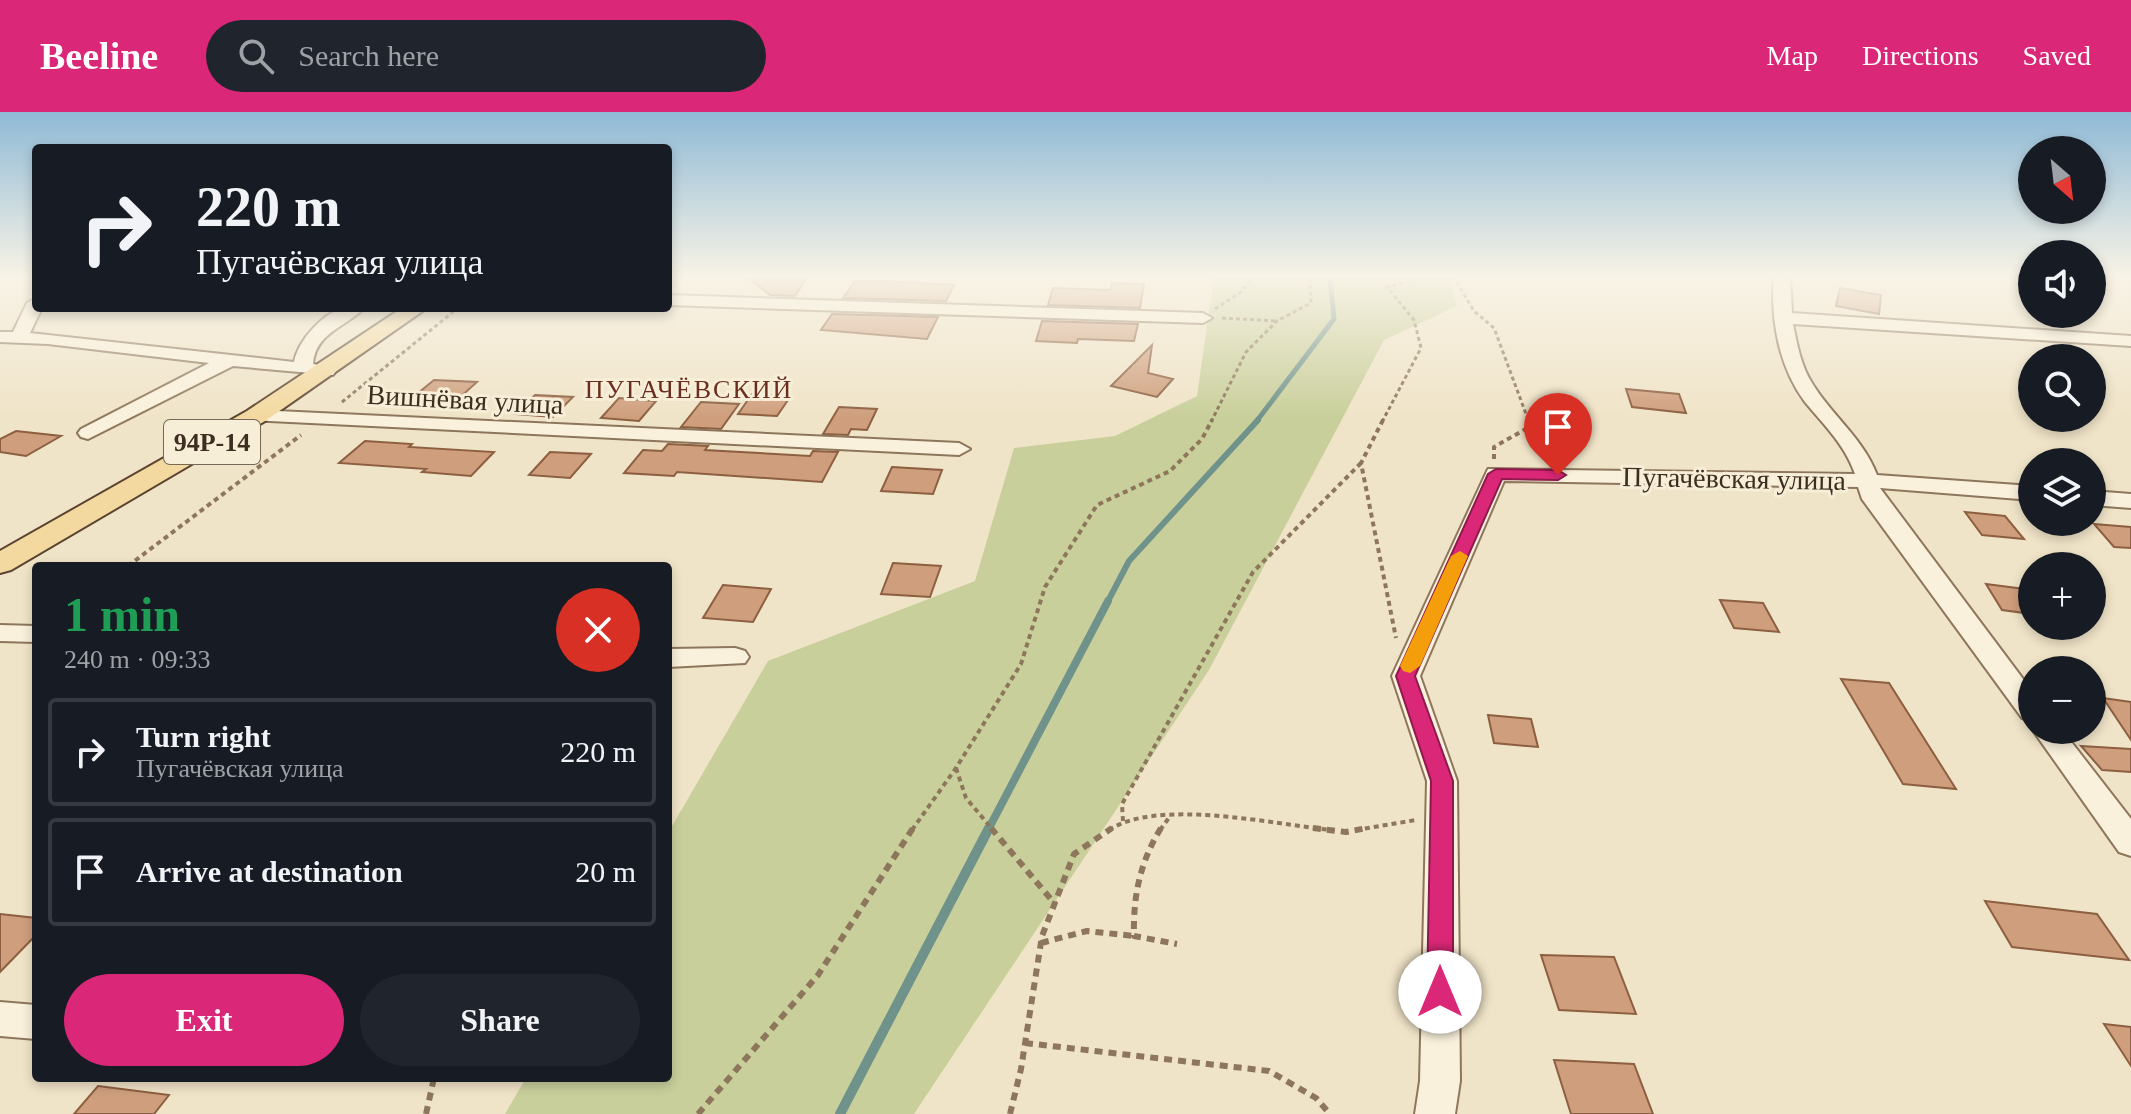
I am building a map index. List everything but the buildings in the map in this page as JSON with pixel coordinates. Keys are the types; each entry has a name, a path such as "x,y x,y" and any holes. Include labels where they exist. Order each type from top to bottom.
{"main road":[{"name":"94Р-14","path":"0,564 256,416 315,370 392,323"}],"street":[{"path":"10,338 315,370 306,348 334,323"},
{"path":"1787,323 1790,351 1801,382 1857,454 1870,481 1870,494 2018,692"},
{"path":"1857,323 2131,341"},
{"path":"88,433 226,362"},
{"name":"Вишнёвая улица","path":"256,416 959,449"},
{"name":"Пугачёвская улица","path":"1496,474 1870,481 2018,492"},
{"path":"1435,1114 1440,1081 1442,781 1406,676 1496,474"},
{"path":"2106,499 2131,501"},
{"path":"0,633 32,634"},
{"path":"672,658 735,657"},
{"path":"2057,744 2131,843"},
{"path":"0,1019 32,1022"}],"path":[{"path":"133,562 318,421 440,323"},
{"path":"698,1114 818,975 923,813 956,768 1021,664 1045,587 1097,505 1170,471 1202,439 1246,352 1275,323"},
{"path":"1123,821 1122,804 1253,572 1361,463 1421,348 1415,323"},
{"path":"1488,323 1494,328 1531,426 1494,447 1496,474"},
{"path":"1361,463 1387,602 1406,676"},
{"path":"956,768 966,798 1055,904"},
{"path":"1134,936 1132,907 1141,863 1156,834 1173,813"},
{"path":"1010,1114 1041,943 1074,854 1123,821 1173,813 1346,832 1442,815"},
{"path":"1041,943 1065,933 1083,930 1110,931 1177,944"},
{"path":"1025,1043 1269,1071 1316,1098 1330,1114"},
{"path":"426,1114 433,1082"}],"green space":[{"path":"1207,323 1421,323 1384,340 1209,670 914,1114 505,1114 524,1082 672,1082 672,826 768,661 975,581 1014,448 1115,436 1197,396"}],"waterway":[{"path":"1256,422 1331,323"},
{"path":"1107,603 1129,561 1258,420"},
{"path":"988,830 1108,601"},
{"path":"840,1114 989,828"}],"slow traffic":[{"path":"1410,666 1460,556"}],"district":[{"name":"ПУГАЧЁВСКИЙ","path":"689,389"}],"route":[{"path":"1440,992 1442,781 1406,676 1496,474 1558,475"}]}
